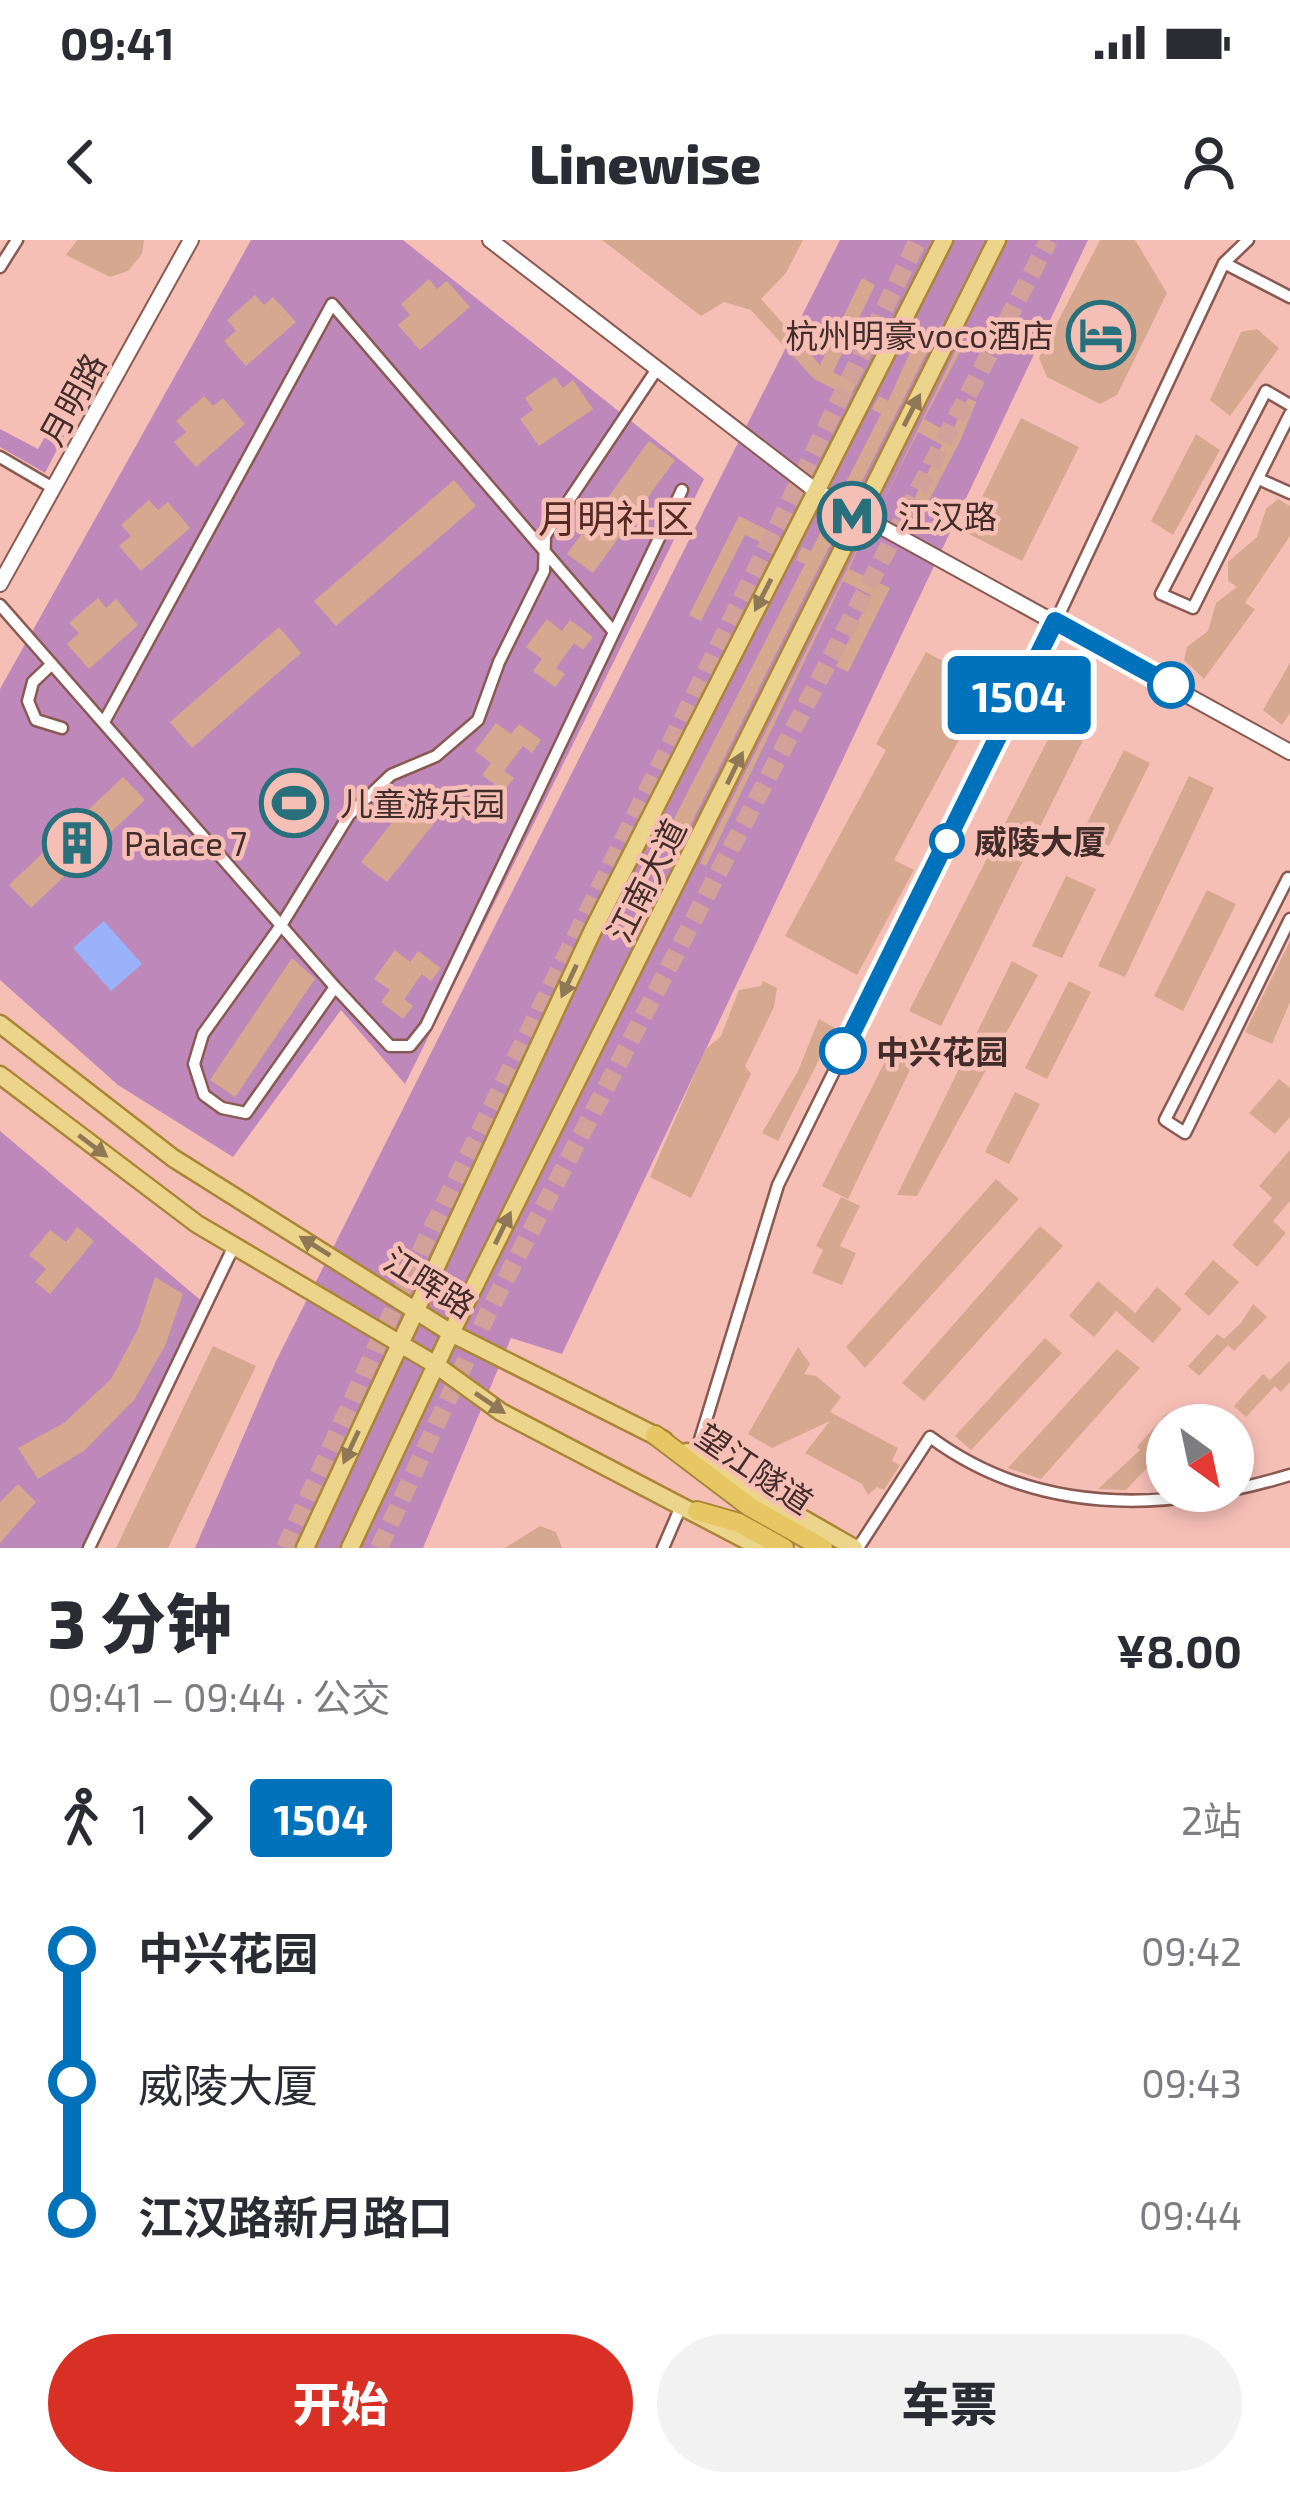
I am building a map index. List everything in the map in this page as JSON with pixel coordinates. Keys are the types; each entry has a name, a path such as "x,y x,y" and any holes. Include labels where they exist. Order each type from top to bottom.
{"highway":[{"name":"望江隧道","path":"655,1435 751,1507 823,1548"},
{"name":"望江隧道","path":"690,1508 739,1522 784,1548"}],"main road":[{"name":"江南大道","path":"304,1548 593,930 944,240"},
{"name":"江南大道","path":"350,1548 451,1333 997,240"},
{"name":"江晖路","path":"0,1024 172,1158 451,1333 695,1456 856,1548"},
{"name":"江晖路","path":"0,1075 234,1246 436,1365 501,1412 761,1548"}],"street":[{"path":"0,267 17,240"},
{"name":"月明路","path":"0,584 191,240"},
{"path":"490,240 655,372 815,491 1290,752"},
{"path":"695,1456 778,1185 1055,621 1224,262 1248,240"},
{"path":"1224,262 1290,297"},
{"path":"104,722 332,304 544,557 614,632"},
{"path":"335,987 245,1113 222,1108 203,1095 194,1064 203,1034 282,924 349,815 391,776 436,756 478,720 499,662 544,571 545,536 655,372"},
{"path":"1266,391 1290,409 1261,480 1193,608 1161,594 1266,391"},
{"path":"0,457 53,488"},
{"path":"1261,480 1290,493"},
{"path":"0,605 389,1046 410,1046 426,1027 682,490"},
{"path":"52,664 33,682 28,701 36,719 62,728"},
{"path":"1289,875 1165,1120 1185,1133 1290,920"},
{"path":"89,1548 234,1246"},
{"path":"856,1548 930,1437 965,1463 1006,1482 1098,1501 1160,1504 1226,1494 1290,1475"},
{"path":"663,1548 690,1508"}],"shaded area":[{"path":"251,240 403,240 704,479 405,1084 341,1010 233,1157 118,1085 0,980 0,689"},
{"path":"840,240 1088,240 562,1354 511,1338 423,1548 195,1548 276,1361"},
{"path":"81,373 94,378 45,473 0,447 0,429 38,449"},
{"path":"0,1131 204,1303 84,1548 0,1548"}],"water":[{"path":"104,921 142,964 111,991 73,948"}],"building":[{"path":"77,240 144,240 142,254 128,271 110,277 66,255"},
{"path":"602,240 803,240 786,273 761,299 820,365 862,278 875,285 833,372 856,384 850,397 814,379 751,310 724,302 701,316"},
{"path":"1100,240 1135,240 1167,293 1117,395 1100,404 1047,377 1039,358"},
{"path":"429,279 437,289 447,281 470,307 420,350 398,325 410,315 401,304"},
{"path":"255,295 264,305 273,297 296,322 246,366 224,341 236,331 227,320"},
{"path":"1257,329 1279,348 1230,416 1210,400 1241,332"},
{"path":"920,331 934,338 853,499 841,492 881,414 872,409 879,396 888,401"},
{"path":"956,350 960,352 924,419 951,434 968,398 976,402 961,439 926,506 914,499 942,445 918,432 878,512"},
{"path":"555,377 563,388 573,380 593,409 539,446 520,419 533,410 525,398"},
{"path":"204,396 213,406 223,398 245,424 196,467 174,442 186,432 176,421"},
{"path":"1021,418 1079,447 1022,561 965,532"},
{"path":"1196,434 1220,450 1173,535 1151,521"},
{"path":"649,441 675,460 593,573 567,554"},
{"path":"454,480 476,506 336,626 314,601"},
{"path":"1278,499 1290,506 1290,536 1245,603 1255,609 1204,679 1184,660 1187,647 1208,631 1216,603 1237,587 1228,581 1228,562 1257,537 1266,509"},
{"path":"149,500 158,510 168,502 190,528 141,571 119,546 131,536 121,525"},
{"path":"831,512 843,519 677,852 661,844 805,564 796,560 802,547 811,551"},
{"path":"739,516 779,536 773,548 745,535 701,621 689,615"},
{"path":"866,531 849,569 890,588 848,672 836,666 871,595 843,581 706,866 700,863"},
{"path":"98,598 106,608 116,599 138,625 89,669 67,644 79,633 69,623"},
{"path":"547,619 562,631 570,620 593,637 583,650 574,643 556,668 565,674 555,687 533,671 542,659 526,647"},
{"path":"279,627 301,653 192,748 170,722"},
{"path":"951,650 995,673 894,860 914,870 857,975 785,936 886,750 876,744 926,652 945,662"},
{"path":"1290,663 1290,713 1282,725 1263,710"},
{"path":"1062,712 1090,726 941,1026 909,1011"},
{"path":"496,723 511,734 519,724 541,740 532,753 523,746 504,771 514,778 504,791 482,775 491,763 475,751"},
{"path":"1124,750 1150,763 1109,846 1082,833"},
{"path":"1189,776 1214,788 1125,977 1098,966"},
{"name":"Palace 7","path":"123,777 145,800 31,908 9,885"},
{"path":"416,792 443,812 387,882 361,862"},
{"path":"1066,876 1096,889 1062,958 1032,946"},
{"path":"1207,890 1236,904 1183,1011 1154,996"},
{"path":"1290,941 1290,1002 1272,1044 1245,1032"},
{"path":"395,950 410,962 418,951 441,968 431,981 422,974 404,999 413,1006 403,1019 381,1002 390,990 374,979"},
{"path":"292,958 315,979 235,1097 210,1080"},
{"path":"1012,961 1038,975 917,1196 897,1195"},
{"path":"763,981 777,988 774,1007 745,1066 751,1074 691,1198 650,1177 705,1050 721,1036 739,990 761,986"},
{"path":"1069,981 1091,992 1047,1079 1025,1068"},
{"path":"819,1019 835,1028 778,1141 762,1133 798,1071"},
{"path":"898,1036 921,1047 848,1199 822,1186"},
{"path":"1279,1079 1290,1088 1290,1117 1275,1134 1249,1113"},
{"path":"1015,1092 1040,1104 1009,1164 985,1152"},
{"path":"1290,1150 1290,1201 1273,1221 1286,1233 1257,1267 1232,1245 1272,1198 1259,1186"},
{"path":"996,1179 1019,1199 865,1368 846,1347"},
{"path":"841,1197 860,1206 840,1246 856,1253 842,1285 812,1273 823,1250 816,1246"},
{"path":"1040,1226 1063,1246 924,1401 902,1383"},
{"path":"77,1227 94,1241 50,1294 35,1282 46,1269 29,1255 50,1230 66,1242"},
{"path":"1213,1260 1239,1282 1209,1316 1184,1294"},
{"path":"155,1277 183,1294 165,1346 134,1400 85,1450 38,1479 18,1448 64,1423 111,1379 138,1329"},
{"path":"1098,1281 1135,1313 1157,1287 1182,1309 1153,1343 1116,1311 1094,1337 1069,1316"},
{"path":"1253,1304 1267,1317 1234,1351 1228,1345 1199,1376 1188,1366 1217,1334 1224,1339 1241,1323"},
{"path":"1045,1338 1062,1353 971,1450 955,1436"},
{"path":"213,1346 256,1366 168,1548 116,1548"},
{"path":"798,1347 810,1364 804,1374 816,1376 841,1397 830,1412 898,1448 892,1461 900,1465 884,1490 877,1487 868,1495 862,1484 805,1453 830,1421 772,1448 748,1434"},
{"path":"1117,1349 1140,1368 1041,1479 1008,1468"},
{"path":"1290,1361 1290,1382 1281,1392 1275,1386 1254,1408 1254,1404 1236,1404 1263,1374 1270,1380"},
{"path":"1146,1437 1146,1469 1126,1490 1098,1489 1140,1450 1137,1447"},
{"path":"18,1484 36,1502 0,1543 0,1502"},
{"path":"540,1526 556,1532 562,1548 505,1548"}],"tunnel":[{"path":"285,1548 409,1275 918,240"},
{"path":"379,1548 488,1313 1049,240"}],"bus line":[{"name":"1504","path":"843,1051 1055,621 1171,685"}],"place":[{"name":"杭州明豪voco酒店","path":"1101,335"},
{"name":"江汉路","path":"852,516"},
{"name":"儿童游乐园","path":"294,803"},
{"name":"威陵大厦","path":"947,841"},
{"name":"Palace 7","path":"77,843"},
{"name":"中兴花园","path":"843,1051"}],"district":[{"name":"月明社区","path":"616,517"}]}
